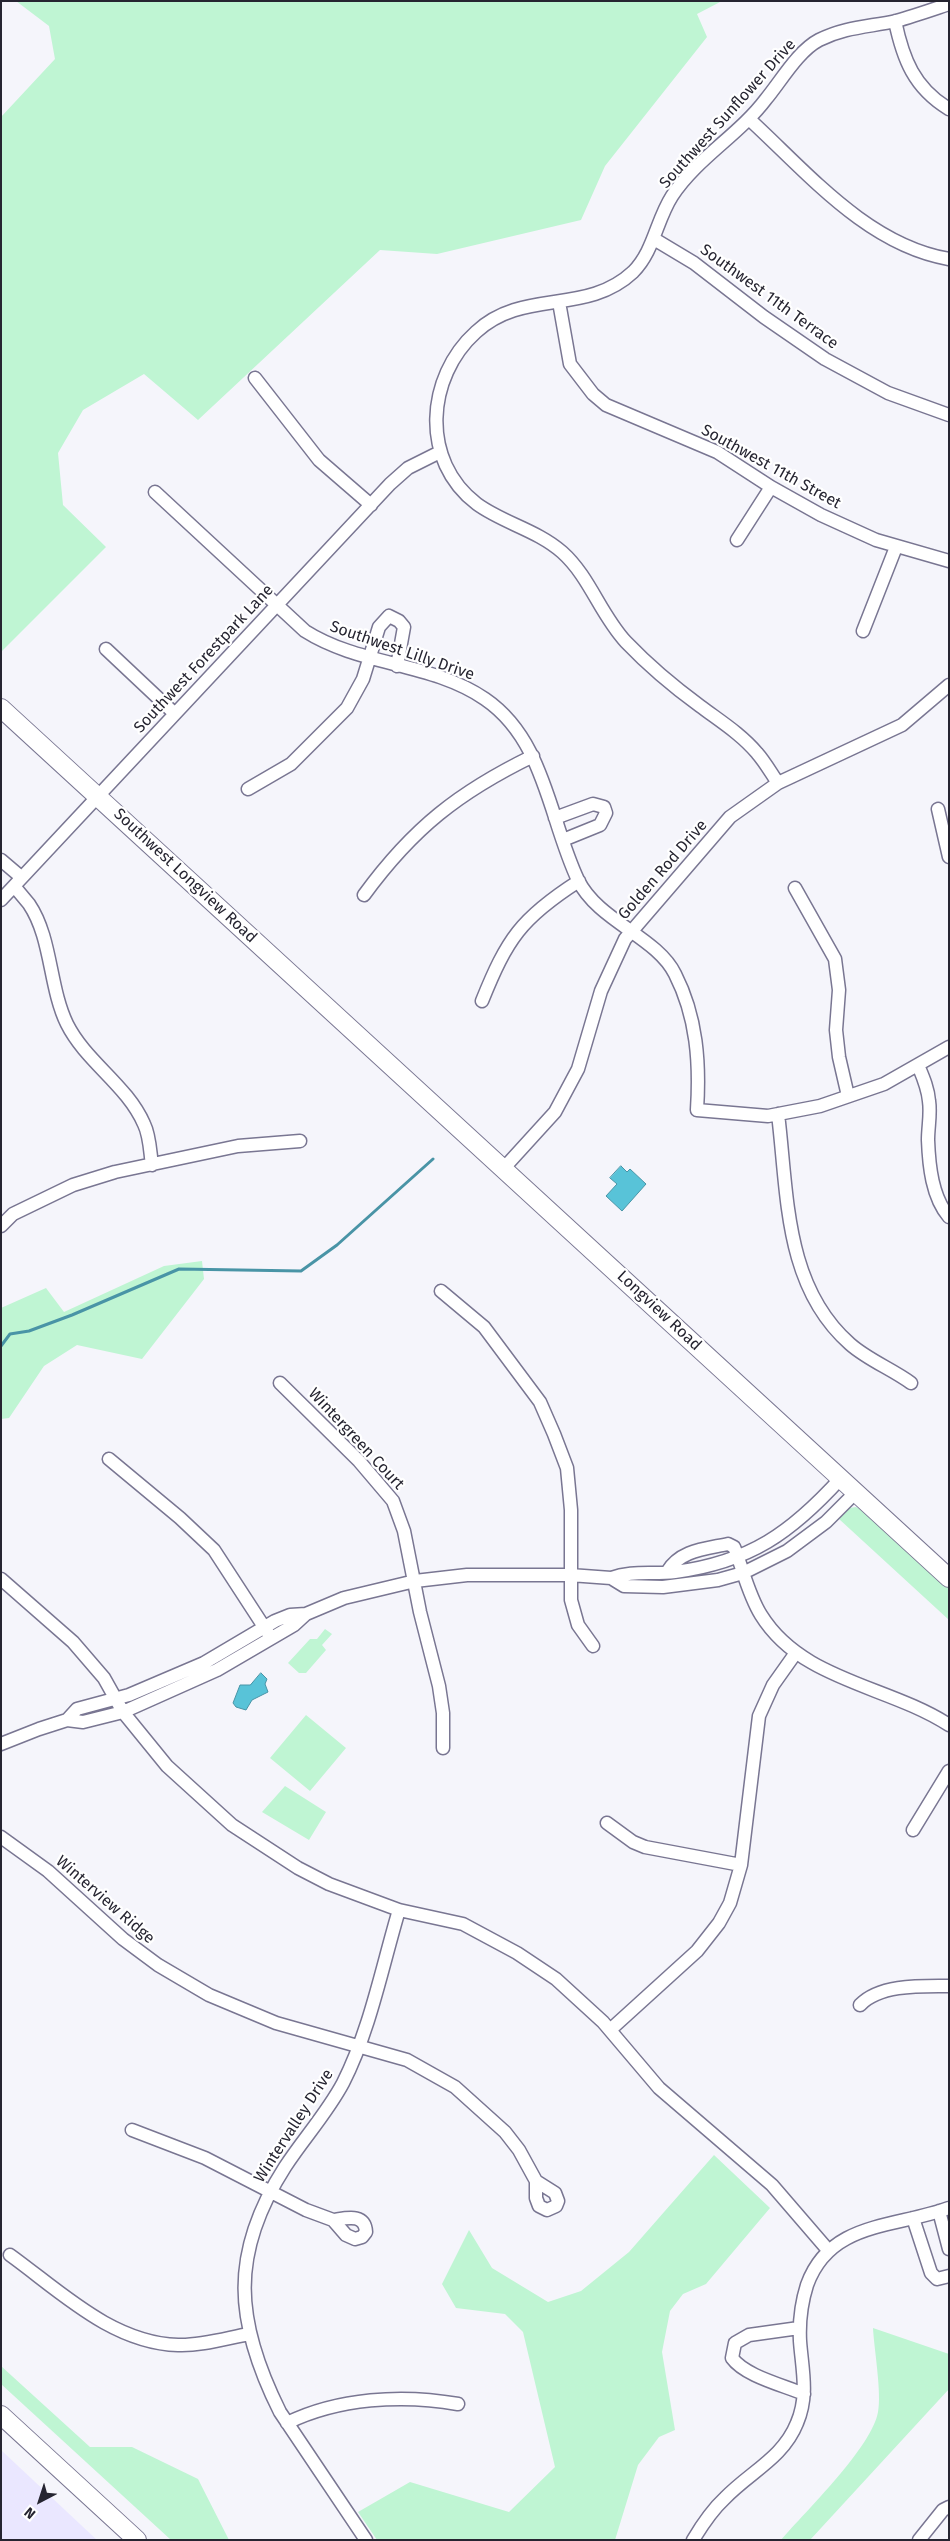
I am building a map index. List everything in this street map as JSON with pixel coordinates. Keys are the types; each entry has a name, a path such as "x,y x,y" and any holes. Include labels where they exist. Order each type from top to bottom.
{"street":[{"name":"Southwest Sunflower Drive","path":"778,783 758,754 745,740 684,694 625,641 607,618 575,565 561,551 541,537 492,514 463,492 451,477 440,452 436,430 437,401 444,376 456,354 476,331 499,316 522,306 583,299 626,278 644,261 672,197 701,162 748,120 788,69 816,41 852,27 895,21 949,4"},
{"path":"895,21 901,47 914,77 934,100 949,109"},
{"path":"748,120 855,216 894,239 949,260"},
{"name":"Southwest 11th Terrace","path":"654,239 694,263 764,317 825,359 888,393 949,415"},
{"name":"Southwest 11th Street","path":"559,302 570,364 592,394 606,405 717,452 771,487 820,515 896,547 949,561"},
{"path":"255,378 320,460 371,504"},
{"name":"Southwest Forestpark Lane","path":"1,900 371,504 408,468 440,452"},
{"path":"738,540 771,487"},
{"name":"Southwest Lilly Drive","path":"155,492 294,623 318,639 368,658 445,680 485,699 516,728 533,756 579,881 596,904 656,951 674,972 687,1003 696,1040 699,1073 697,1110 768,1116 778,1114"},
{"path":"863,631 896,547"},
{"path":"248,789 291,764 347,708 360,686 379,627 389,616 399,621 404,627 397,666"},
{"path":"106,649 174,713"},
{"name":"Golden Rod Drive","path":"504,1168 555,1112 578,1069 601,991 624,940 730,817 778,783 902,725 949,685"},
{"name":"Southwest Longview Road","path":"1,708 369,1045"},
{"path":"364,895 400,850 445,808 483,781 533,756"},
{"path":"555,818 593,804 604,807 606,813 600,826 563,840"},
{"path":"938,809 949,858"},
{"path":"1,860 18,882 41,932 53,981 67,1024 84,1048 127,1098 145,1125 152,1165"},
{"path":"482,1001 499,959 521,927 553,897 579,881"},
{"path":"795,888 835,959 839,990 836,1030 839,1057 848,1096"},
{"name":"Longview Road","path":"369,1045 949,1578"},
{"path":"910,1384 894,1371 851,1344 833,1326 808,1289 795,1255 778,1114 820,1106 884,1084 949,1047"},
{"path":"918,1064 928,1090 930,1104 928,1140 935,1191 942,1210 949,1217"},
{"path":"1,1226 7,1215 73,1185 115,1172 238,1146 300,1141"},
{"path":"441,1291 484,1327 518,1370 543,1409 567,1468 571,1510 571,1600 578,1625 593,1646"},
{"name":"Wintergreen Court","path":"280,1383 359,1462 394,1501 404,1531 420,1612 439,1686 443,1714 443,1748"},
{"path":"109,1459 180,1518 214,1550 272,1639"},
{"path":"611,1578 624,1573 667,1572 704,1567 738,1557 782,1534 818,1503 841,1478"},
{"path":"67,1720 77,1709 116,1698 204,1663 264,1627 290,1615 306,1614 344,1598 415,1581 467,1575 570,1574 611,1578 624,1586 662,1587 718,1580 743,1573 794,1546 826,1522 856,1492"},
{"path":"738,1557 760,1614 770,1628 795,1654 824,1670 915,1706 949,1725"},
{"path":"1,1579 73,1642 104,1678 124,1712 167,1766 232,1825 298,1868 329,1884 399,1910 463,1924 517,1953 556,1979 610,2030 659,2088 772,2185 828,2250"},
{"path":"1,1744 67,1720 83,1722 124,1712 217,1670 294,1626 306,1614"},
{"path":"610,2030 709,1937 730,1903 741,1865 759,1716 773,1685 795,1654"},
{"path":"913,1830 949,1771"},
{"path":"607,1823 633,1842 645,1847 741,1865"},
{"name":"Winterview Ridge","path":"1,1837 42,1867 123,1940 180,1978 217,1999 268,2020 407,2060 456,2087 505,2132 520,2150 536,2181"},
{"name":"Wintervalley Drive","path":"366,2540 287,2423 257,2363 249,2334 244,2281 248,2252 255,2224 270,2192 336,2096 359,2046 399,1910"},
{"path":"860,2005 878,1994 889,1991 949,1986"},
{"path":"132,2130 205,2158 306,2210 333,2220"},
{"path":"693,2540 725,2497 779,2453 798,2422 804,2394 799,2328 802,2300 811,2275 828,2250 844,2239 870,2229 944,2210 949,2249"},
{"path":"914,2218 931,2274 937,2279 949,2276"},
{"path":"10,2254 106,2324 136,2337 179,2346 249,2334"},
{"path":"799,2328 749,2335 736,2343 732,2358 737,2366 804,2394"},
{"path":"287,2423 318,2409 402,2398 428,2399 458,2404"},
{"path":"1,2415 137,2540"},
{"path":"919,2540 943,2510 949,2507"}],"shaded area":[{"path":"1,2450 97,2540 1,2540"}],"green space":[{"path":"16,1 722,1 697,14 707,37 605,166 581,220 437,254 380,250 198,420 144,374 83,410 58,453 63,505 106,547 1,652 1,117 55,59 49,26"},
{"path":"202,1261 204,1279 142,1359 77,1345 44,1366 9,1418 1,1419 1,1308 46,1288 64,1312 164,1266"},
{"path":"856,1507 866,1512 949,1589 949,1620 839,1519 850,1508"},
{"path":"325,1629 332,1634 322,1645 326,1650 306,1673 299,1673 288,1663 310,1639 317,1639"},
{"path":"306,1715 346,1748 310,1791 270,1758"},
{"path":"285,1786 326,1812 309,1840 262,1812"},
{"path":"714,2155 770,2208 706,2284 683,2294 670,2311 662,2352 675,2430 659,2437 638,2465 615,2540 377,2540 358,2512 410,2482 509,2512 555,2467 523,2332 505,2314 456,2308 442,2284 469,2230 492,2268 548,2302 581,2291 629,2252"},
{"path":"873,2328 949,2354 949,2389 810,2540 781,2540 837,2478 864,2443 873,2426 878,2412 879,2394"},
{"path":"1,2366 90,2447 132,2447 198,2479 229,2540 171,2540 1,2384"}],"water":[{"path":"621,1166 627,1172 630,1169 646,1184 622,1211 606,1196 617,1184 610,1178"},
{"path":"261,1673 267,1679 265,1684 268,1692 252,1700 246,1710 236,1707 233,1703 240,1685 250,1685"}],"waterway":[{"path":"1,1346 10,1334 29,1331 72,1315 179,1269 301,1271 337,1245 433,1159"}]}
